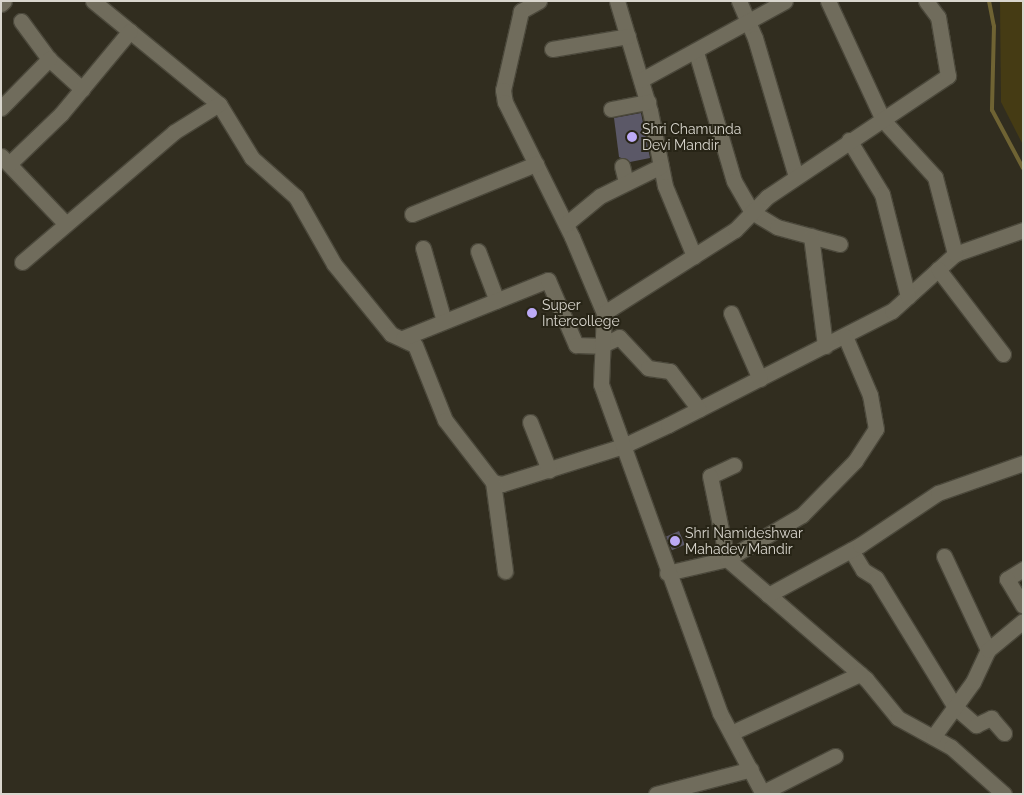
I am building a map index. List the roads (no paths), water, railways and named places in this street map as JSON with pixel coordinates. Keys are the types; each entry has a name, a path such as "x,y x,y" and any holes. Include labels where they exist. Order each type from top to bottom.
{"street":[{"path":"94,1 219,104 252,158 296,197 334,264 391,334 415,345 445,420 493,482 505,571"},
{"path":"539,1 521,10 503,90 536,164 566,224 604,313 600,346 601,384 667,573 731,733 763,793 835,756"},
{"path":"617,1 648,102 665,186 694,256"},
{"path":"739,1 748,21 796,176"},
{"path":"641,80 696,52 784,1"},
{"path":"828,1 883,120 935,177 955,254"},
{"path":"604,313 735,230 752,212 796,176 948,76 938,17 926,1"},
{"path":"21,21 49,59 82,89"},
{"path":"64,223 5,160 82,89 130,31"},
{"path":"552,49 628,36"},
{"path":"696,52 734,181 752,212 777,227 840,244"},
{"path":"1,108 49,59"},
{"path":"612,109 648,102"},
{"path":"22,262 64,223 174,132 219,104"},
{"path":"849,140 882,194 908,297"},
{"path":"412,214 536,164"},
{"path":"622,166 626,182"},
{"path":"566,224 600,196 661,166"},
{"path":"493,482 502,484 623,446 760,379 892,311 955,254 1023,230"},
{"path":"811,236 825,346"},
{"path":"423,248 444,321"},
{"path":"478,251 497,301"},
{"path":"938,269 1003,354"},
{"path":"403,338 548,280 576,345 600,346 619,337 648,368 670,372 699,409"},
{"path":"731,313 760,379"},
{"path":"667,573 727,559 802,515 854,461 876,429 870,395 845,336"},
{"path":"530,422 548,470"},
{"path":"768,595 851,550 938,493 1023,463"},
{"path":"734,465 710,476 727,559 860,674 898,718 951,747 1004,794"},
{"path":"851,550 864,570 876,578 955,707 976,725 991,718 1004,733"},
{"path":"944,556 988,650"},
{"path":"1023,569 1007,579 1023,606"},
{"path":"933,737 973,682 988,650 1023,622"},
{"path":"731,733 860,674"},
{"path":"656,793 750,769"}],"waterway":[{"path":"989,1 994,26 992,110 1023,168"}],"place":[{"name":"Shri Chamunda Devi Mandir","path":"632,137"},
{"name":"Super Intercollege","path":"532,313"},
{"name":"Shri Namideshwar Mahadev Mandir","path":"675,541"}]}
